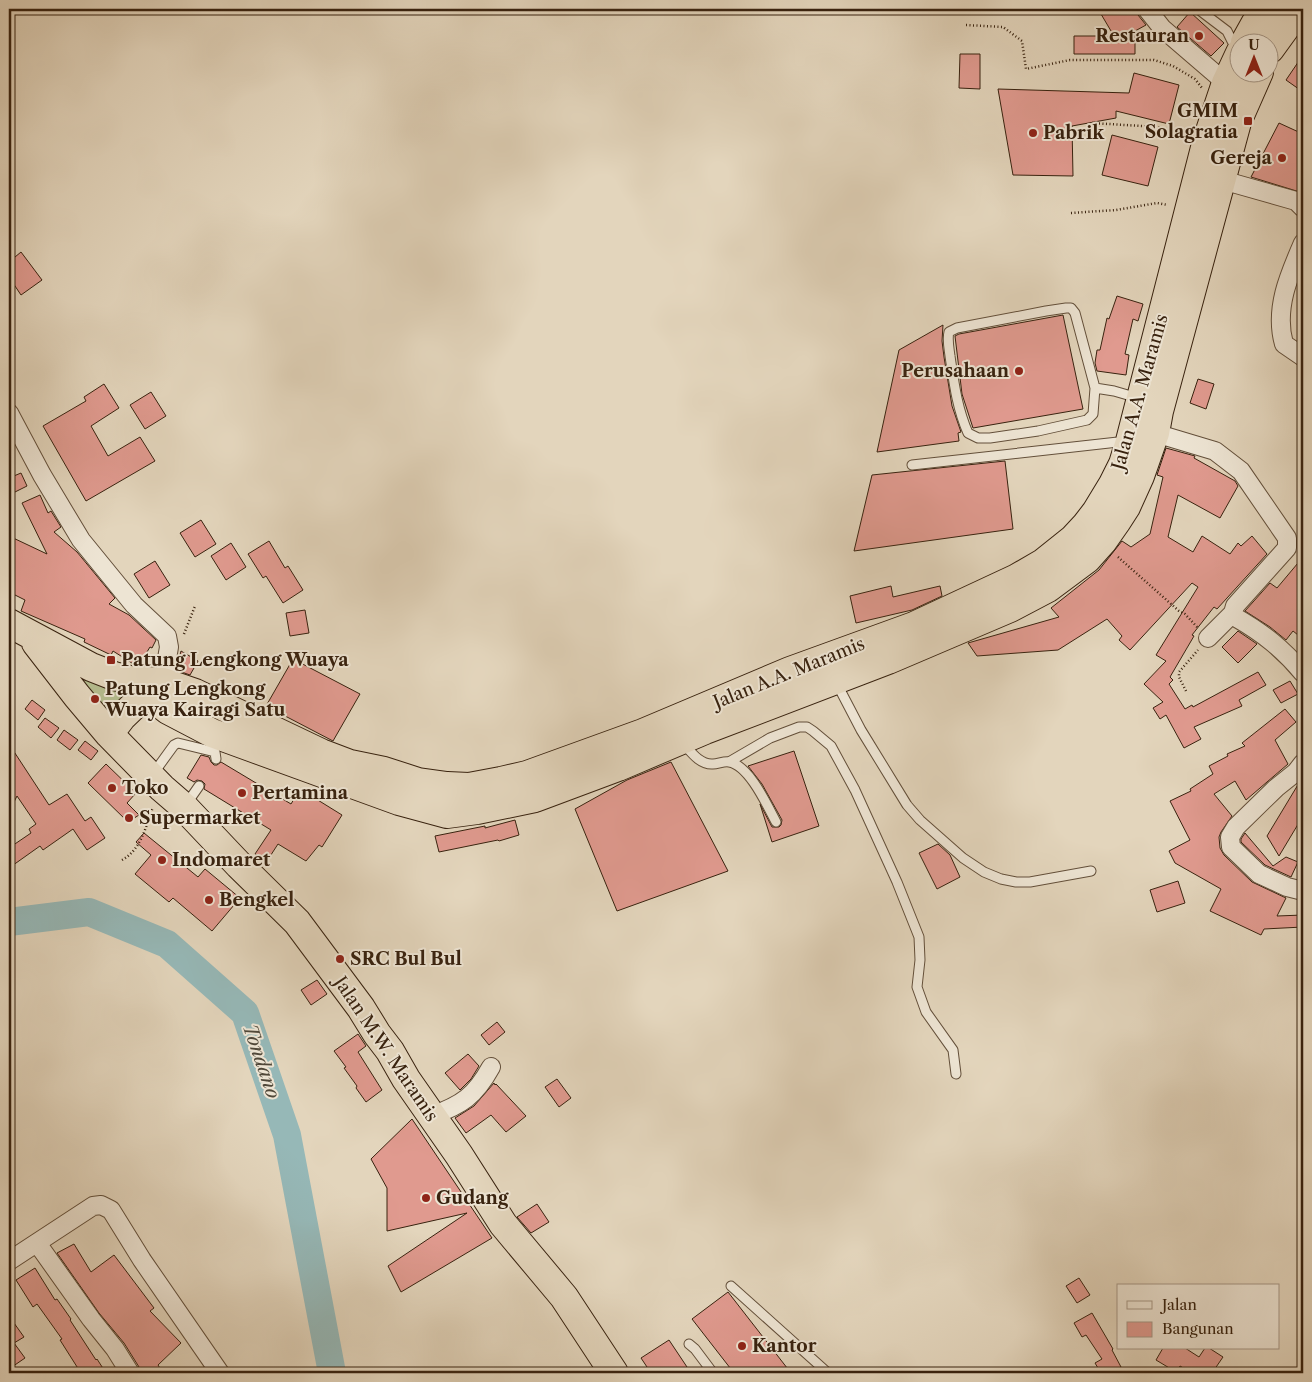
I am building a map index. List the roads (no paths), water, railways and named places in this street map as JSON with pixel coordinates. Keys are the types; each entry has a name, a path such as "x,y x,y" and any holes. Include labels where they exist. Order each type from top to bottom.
{"highway":[{"path":"1251,32 1266,9"},
{"path":"1280,35 1299,9"},
{"name":"Jalan A.A. Maramis","path":"20,629 91,667 114,676 147,685 195,693 321,753 350,764 384,771 418,782 447,786 469,786 501,782 646,744 790,671 914,626 960,606 1043,564 1072,539 1096,512 1113,484 1123,464 1130,441 1207,140 1221,95 1230,74"},
{"path":"109,734 147,685 168,710 212,734 399,801 447,814 477,810 535,798 646,744 681,741 835,679 888,660 1022,602 1048,588 1086,559 1103,542 1126,507 1140,476 1155,433 1159,411 1237,122 1254,82"},
{"name":"Jalan M.W. Maramis","path":"20,629 45,656 109,734 157,782 192,796 239,865 297,922 361,1008 503,1224 564,1297 614,1373"}],"street":[{"path":"1147,9 1221,95"},
{"path":"1222,180 1296,201 1303,208"},
{"path":"1303,243 1285,290 1281,307 1280,330 1284,344 1303,357"},
{"path":"9,412 42,475 81,540 134,605 167,636 169,647 147,685"},
{"path":"1155,433 1215,451 1241,471 1287,538 1287,548 1235,606 1233,613 1208,638"},
{"path":"1233,613 1235,617 1261,632 1288,655 1303,673"},
{"path":"1303,763 1296,772 1276,788 1236,827 1230,837 1232,847 1259,874 1287,887 1303,891"},
{"path":"431,1116 463,1102 481,1086 491,1067"},
{"path":"9,1261 93,1206 101,1205 112,1210 142,1260 220,1373"},
{"path":"37,1243 130,1373"}],"lane":[{"path":"1198,9 1227,31 1230,36"},
{"path":"1071,308 1075,313 1095,388 1093,414 1087,420 1038,431 978,438 968,433 960,416 952,369 949,332 957,328 1071,308"},
{"path":"1095,388 1114,391 1141,399"},
{"path":"912,465 1130,441"},
{"path":"835,679 861,730 907,805 926,827 963,858 984,872 1001,880 1016,882 1030,882 1091,871"},
{"path":"681,741 696,758 710,764 729,762 770,738 799,727 807,727 830,746 855,790 897,882 919,937 920,960 917,987 926,1012 953,1050 956,1074"},
{"path":"157,782 174,745 178,743 215,752 216,759"},
{"path":"729,762 744,771 762,795 776,822"},
{"path":"731,1286 828,1373"},
{"path":"689,1344 713,1373"}],"waterway":[{"name":"Tondano","path":"9,922 89,912 167,944 245,1013 287,1135 332,1373"}],"place":[{"name":"Restauran","path":"1199,36"},
{"name":"GMIM Solagratia","path":"1248,121"},
{"name":"Pabrik","path":"1033,133"},
{"name":"Gereja","path":"1282,158"},
{"name":"Perusahaan","path":"1019,371"},
{"name":"Patung Lengkong Wuaya","path":"111,660"},
{"name":"Patung Lengkong Wuaya Kairagi Satu","path":"95,699"},
{"name":"Toko","path":"112,788"},
{"name":"Pertamina","path":"242,793"},
{"name":"Supermarket","path":"129,818"},
{"name":"Indomaret","path":"162,860"},
{"name":"Bengkel","path":"209,900"},
{"name":"SRC Bul Bul","path":"340,959"},
{"name":"Gudang","path":"426,1198"},
{"name":"Kantor","path":"742,1346"}]}
